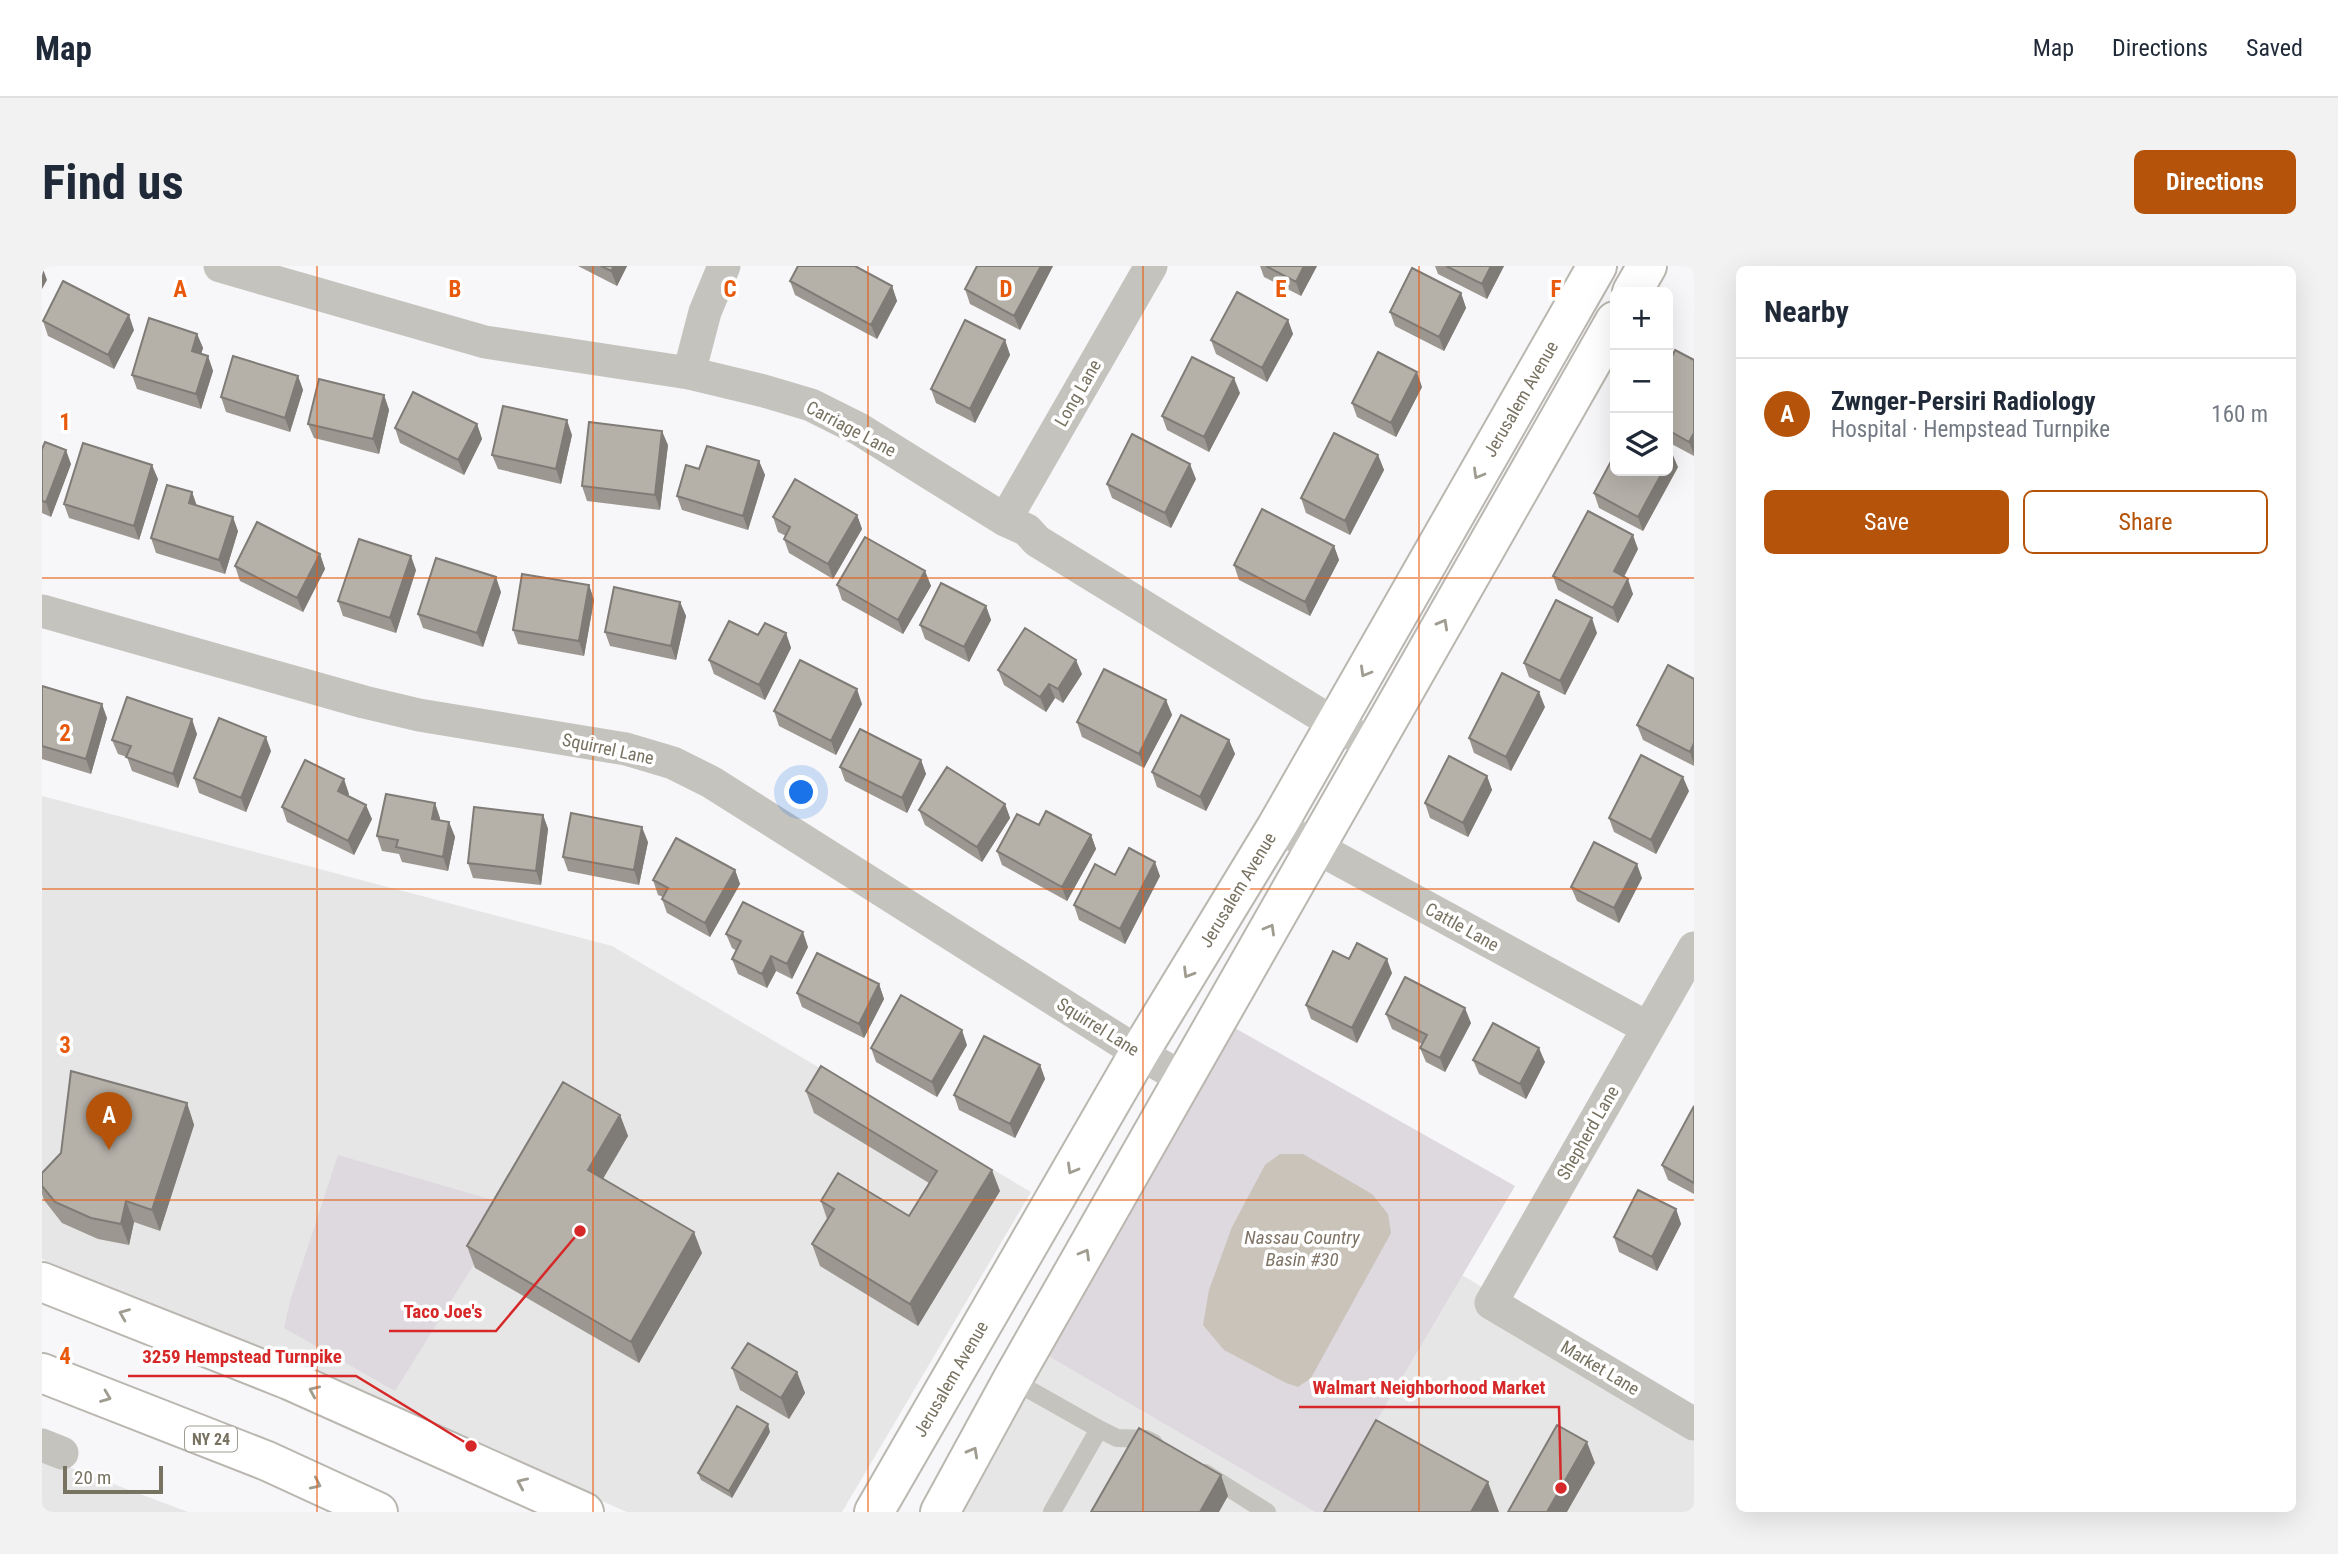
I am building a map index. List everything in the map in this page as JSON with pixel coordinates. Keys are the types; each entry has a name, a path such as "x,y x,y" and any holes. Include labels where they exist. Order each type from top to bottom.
{"main road":[{"name":"Jerusalem Avenue","path":"874,1512 1139,1054 1276,826 1597,266"},
{"path":"1635,287 1647,266"},
{"path":"940,1512 1012,1380 1610,330"},
{"path":"42,1282 289,1380 584,1512"},
{"name":"NY 24","path":"42,1373 267,1461 378,1512"}],"street":[{"name":"Carriage Lane","path":"220,266 272,273 485,342 689,373 764,390 811,405 859,429 1005,520 1027,530 1037,541 1374,746"},
{"path":"689,373 705,312 724,266"},
{"name":"Long Lane","path":"1005,520 1151,266"},
{"name":"Squirrel Lane","path":"42,611 375,705 419,715 626,749 673,763 711,782 1139,1054 1184,1079"},
{"name":"Cattle Lane","path":"1276,826 1648,1028"},
{"name":"Shepherd Lane","path":"1507,1312 1491,1303 1694,948"},
{"name":"Market Lane","path":"1507,1312 1694,1424"}],"lane":[{"path":"1012,1380 1099,1429 1118,1444 1146,1439 1170,1453"},
{"path":"1052,1512 1099,1429"},
{"path":"1194,1467 1267,1512"}],"shaded area":[{"path":"42,796 612,946 1031,1192 842,1512 627,1512 42,1259"},
{"path":"1233,1027 1515,1186 1323,1512 1315,1512 1043,1353"},
{"path":"338,1155 496,1201 509,1208 395,1391 284,1328 290,1301"},
{"path":"1462,1275 1694,1415 1694,1512 1323,1512"},
{"path":"1043,1353 1315,1512 950,1512"},
{"path":"42,1457 188,1512 42,1512"}],"water":[{"name":"Nassau Country Basin #30","path":"1280,1154 1303,1154 1372,1194 1388,1214 1391,1233 1311,1378 1298,1387 1224,1350 1203,1325 1209,1290 1232,1227 1265,1165"}],"building":[{"path":"601,266 614,266 611,271"},
{"path":"798,266 855,266 892,286 871,325 790,281"},
{"path":"977,266 1041,266 1014,316 965,289"},
{"path":"1266,266 1304,266 1296,282"},
{"path":"1446,266 1491,266 1482,284"},
{"path":"1412,268 1461,293 1439,337 1390,312"},
{"path":"63,281 129,315 108,355 43,321"},
{"path":"1237,292 1288,320 1262,368 1211,340"},
{"path":"149,318 197,334 192,351 208,356 196,394 132,375"},
{"path":"965,320 1005,340 970,409 931,389"},
{"path":"1675,350 1694,360 1694,433 1689,442 1673,433"},
{"path":"1378,352 1417,372 1391,423 1352,403"},
{"path":"233,356 298,376 285,418 221,397"},
{"path":"1192,357 1234,378 1204,437 1162,416"},
{"path":"319,379 384,395 373,439 308,424"},
{"path":"413,392 477,424 458,460 395,428"},
{"path":"503,406 567,420 556,469 492,455"},
{"path":"589,422 662,431 655,495 582,486"},
{"path":"1334,433 1378,455 1345,521 1301,498"},
{"path":"1132,434 1190,464 1165,513 1107,484"},
{"path":"45,442 66,450 46,502 42,501 42,449"},
{"path":"83,443 152,465 134,526 64,504"},
{"path":"707,446 759,461 743,516 677,496 686,465 699,469"},
{"path":"1610,463 1610,476 1660,476 1638,517 1594,493"},
{"path":"795,479 857,515 828,564 784,539 790,527 773,517"},
{"path":"167,485 192,492 189,503 233,517 219,560 151,538"},
{"path":"1262,509 1334,546 1305,602 1234,565"},
{"path":"1588,511 1633,535 1614,571 1628,579 1613,608 1553,576"},
{"path":"257,522 320,554 297,598 235,566"},
{"path":"865,537 925,571 898,620 837,585"},
{"path":"359,539 411,556 390,618 338,601"},
{"path":"436,558 496,577 477,633 418,614"},
{"path":"522,574 589,585 579,641 513,630"},
{"path":"941,583 986,606 964,647 920,625"},
{"path":"614,587 680,602 671,646 605,632"},
{"path":"1556,600 1592,618 1560,681 1524,663"},
{"path":"729,621 758,635 765,623 786,633 759,685 709,660"},
{"path":"1025,628 1076,660 1058,689 1049,684 1040,697 998,670"},
{"path":"800,660 857,689 831,741 774,711"},
{"path":"1668,665 1694,679 1694,743 1690,752 1637,725"},
{"path":"1104,669 1166,700 1139,754 1077,722"},
{"path":"1502,673 1539,692 1506,757 1469,738"},
{"path":"42,686 102,704 86,759 42,746"},
{"path":"127,697 192,719 173,774 126,757 131,746 112,740"},
{"path":"1181,715 1229,740 1200,797 1152,772"},
{"path":"219,718 266,737 241,798 194,778"},
{"path":"860,729 921,760 902,798 840,767"},
{"path":"1641,755 1683,777 1651,840 1609,818"},
{"path":"1449,756 1487,776 1463,823 1425,803"},
{"path":"305,760 344,779 338,791 366,805 348,841 282,807"},
{"path":"947,767 1005,804 977,847 919,810"},
{"path":"386,794 435,803 432,819 449,822 443,857 396,847 398,840 377,836"},
{"path":"474,807 543,815 536,871 468,863"},
{"path":"1046,811 1091,835 1062,887 997,851 1017,814 1039,825"},
{"path":"571,813 642,827 634,870 563,857"},
{"path":"676,838 735,870 705,923 662,899 668,888 653,880"},
{"path":"1594,842 1637,864 1614,908 1571,887"},
{"path":"1129,848 1155,862 1120,929 1074,905 1095,864 1115,875"},
{"path":"743,902 803,932 787,964 771,956 762,974 732,959 741,941 726,934"},
{"path":"1357,943 1387,959 1352,1028 1306,1005 1333,951 1349,959"},
{"path":"817,953 879,984 859,1024 797,993"},
{"path":"1405,977 1465,1008 1440,1058 1420,1048 1427,1035 1386,1014"},
{"path":"901,995 962,1030 932,1082 871,1048"},
{"path":"1493,1023 1539,1048 1520,1084 1473,1060"},
{"path":"984,1036 1040,1065 1010,1124 954,1095"},
{"path":"821,1066 992,1170 910,1304 812,1244 834,1209 821,1201 838,1173 909,1216 937,1171 806,1091"},
{"path":"71,1071 187,1103 152,1210 126,1201 121,1224 91,1218 55,1202 42,1186 42,1173 61,1153"},
{"path":"563,1082 620,1115 588,1170 694,1232 631,1342 467,1246"},
{"path":"1694,1106 1694,1183 1662,1165"},
{"path":"1638,1190 1676,1209 1652,1257 1614,1237"},
{"path":"748,1343 797,1372 781,1398 732,1368"},
{"path":"737,1406 768,1424 729,1491 698,1473"},
{"path":"1376,1420 1488,1482 1471,1512 1324,1512"},
{"path":"1557,1425 1587,1442 1547,1512 1508,1512"},
{"path":"1139,1428 1221,1475 1200,1512 1091,1512"}],"place":[{"name":"Zwnger-Persiri Radiology","path":"109,1150"},
{"name":"Taco Joe's","path":"580,1231"},
{"name":"3259 Hempstead Turnpike","path":"471,1446"},
{"name":"Walmart Neighborhood Market","path":"1561,1488"}]}
